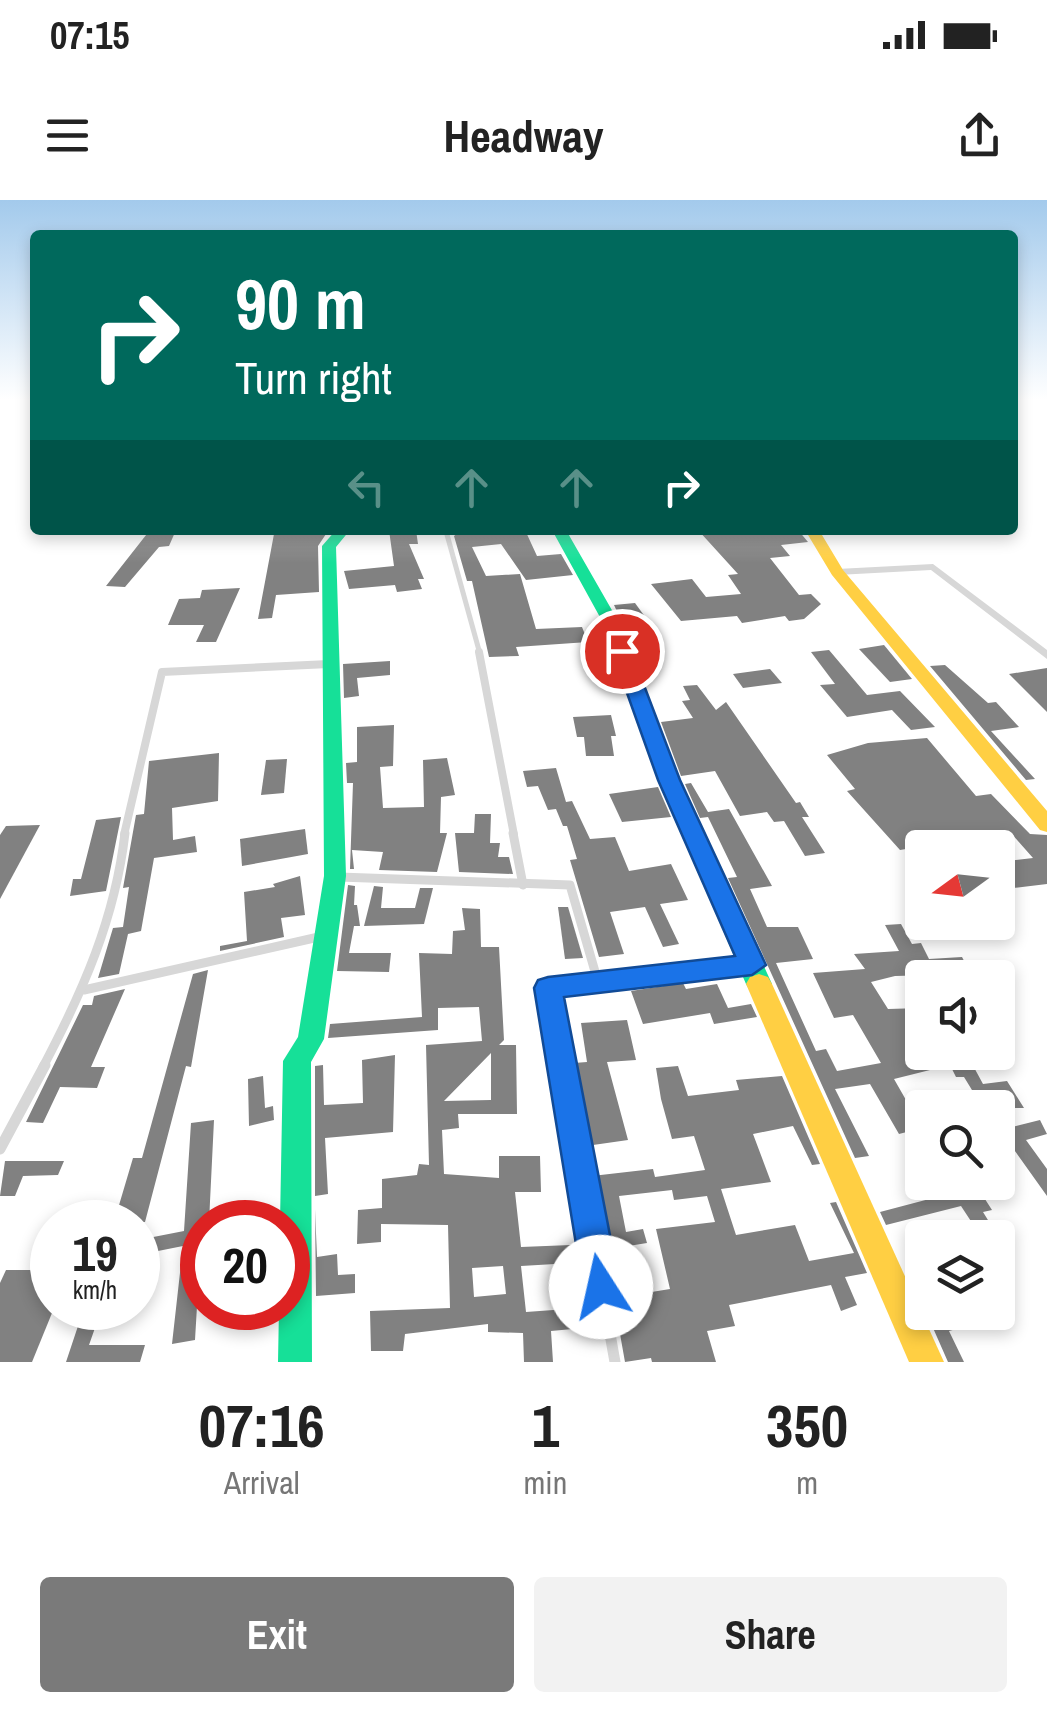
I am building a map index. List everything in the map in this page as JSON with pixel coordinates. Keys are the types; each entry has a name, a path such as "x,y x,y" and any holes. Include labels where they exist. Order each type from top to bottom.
{"street":[{"path":"295,1362 297,1061 311,1040 335,876 329,546 339,535"},
{"path":"562,535 610,618 669,780 927,1362"},
{"path":"815,535 837,572 1047,825"},
{"path":"837,572 933,567 1047,656"}],"lane":[{"path":"447,535 482,661 524,885"},
{"path":"0,1149 84,990 118,892 127,814 162,672 330,664"},
{"path":"335,876 570,886 598,982"},
{"path":"84,990 324,936"},
{"path":"614,1362 548,988 752,965"}],"building":[{"path":"146,535 174,535 169,546 159,547 125,587 106,586"},
{"path":"274,535 325,535 318,546 319,592 276,595 272,618 258,619"},
{"path":"390,535 417,535 418,544 409,544 424,579 418,579 422,589 397,592 395,585 349,589 344,571 394,566"},
{"path":"527,535 537,556 561,554 573,575 526,580 501,544 472,547 486,576 520,574 536,629 582,627 588,642 516,647 519,656 489,657 472,581 467,581 454,536"},
{"path":"703,535 802,535 808,542 781,545 790,556 770,558 799,595 811,594 821,604 804,619 789,621 785,616 742,623 737,616 681,621 651,584 692,579 706,597 741,594 728,575 738,574"},
{"path":"240,588 216,642 196,642 204,625 168,625 179,599 200,598 202,590"},
{"path":"635,603 653,627 634,629 623,624 614,605"},
{"path":"884,645 912,679 890,682 859,649"},
{"path":"829,650 867,695 900,691 935,727 911,730 892,710 847,717 820,685 835,684 811,652"},
{"path":"390,661 390,675 357,678 359,696 344,698 343,664"},
{"path":"945,665 988,703 996,702 1019,727 991,731 1035,779 1026,780 930,666"},
{"path":"1047,668 1047,712 1009,674"},
{"path":"770,669 782,683 743,688 733,674"},
{"path":"697,685 716,710 726,702 796,803 800,802 809,817 802,817 825,853 805,856 784,821 774,822 767,812 740,816 715,771 681,776 661,722 693,718 682,701 690,700 683,686"},
{"path":"611,715 616,736 611,736 614,756 586,756 584,737 577,737 573,717"},
{"path":"394,725 393,766 380,767 383,808 424,807 423,760 447,758 455,795 441,797 440,833 447,833 437,872 379,870 383,852 352,850 354,869 350,869 353,783 347,783 346,763 357,762 357,727"},
{"path":"927,738 976,796 991,794 1030,834 1047,835 1047,884 1015,888 1015,860 1033,858 1015,838 1015,830 905,830 905,849 900,850 847,791 855,789 827,755 868,743"},
{"path":"219,753 218,801 172,808 173,840 195,836 197,852 154,858 141,931 128,934 119,974 98,978 113,928 123,927 129,887 123,888 136,815 144,814 149,761"},
{"path":"287,759 284,793 261,795 266,760"},
{"path":"556,768 566,802 572,801 590,839 615,837 629,871 671,864 688,900 660,904 679,944 663,947 645,907 610,912 624,954 599,957 570,860 577,859 567,826 563,826 556,809 548,810 538,786 527,787 523,771"},
{"path":"691,783 708,812 729,809 772,886 750,889 767,927 798,927 813,959 776,963 816,1051 826,1049 837,1071 881,1063 853,1015 834,1018 813,973 865,969 854,954 899,951 885,925 901,924 905,940 921,943 929,959 964,960 905,960 905,976 871,982 888,1009 905,1008 905,1070 930,1070 894,1079 905,1098 905,1132 899,1134 870,1084 835,1089 869,1156 855,1158 728,878 737,877 708,817 700,818 685,784"},
{"path":"658,787 671,817 622,822 609,794"},
{"path":"475,814 491,814 490,843 500,843 498,857 509,857 513,874 459,872 455,833 474,833"},
{"path":"121,817 106,891 70,896 73,879 81,879 96,820"},
{"path":"40,825 0,899 0,835 6,826"},
{"path":"305,829 308,854 242,866 240,839"},
{"path":"300,876 305,915 281,918 284,937 220,951 220,946 247,941 244,892 275,887 273,884"},
{"path":"348,885 355,886 354,905 360,926 354,926 349,953 391,953 389,972 337,971"},
{"path":"374,886 383,887 381,908 415,908 420,888 433,888 424,924 364,926"},
{"path":"558,907 568,907 583,958 565,959"},
{"path":"462,908 480,909 481,947 499,947 504,1040 499,1045 516,1045 517,1114 458,1114 459,1128 442,1130 444,1174 499,1178 499,1156 540,1156 541,1192 515,1192 521,1247 571,1245 572,1263 521,1266 526,1312 581,1308 583,1328 551,1331 553,1362 524,1362 523,1333 488,1332 488,1324 405,1334 403,1351 371,1351 370,1311 450,1308 448,1225 381,1224 381,1242 357,1244 358,1210 382,1208 382,1179 417,1175 419,1164 429,1165 426,1045 482,1041 479,1007 438,1008 438,1030 328,1038 330,1024 422,1017 419,953 452,954 453,931 465,930","holes":["491,1053 491,1100 444,1101","503,1266 506,1294 474,1297 472,1268"]},
{"path":"208,970 191,1067 186,1066 151,1200 121,1200 133,1158 142,1158 193,974"},
{"path":"683,983 686,989 717,984 728,1008 751,1004 757,1017 714,1024 710,1013 643,1024 631,991"},
{"path":"125,989 91,1067 105,1067 97,1088 60,1087 43,1123 26,1122 83,1005 92,1005 94,996"},
{"path":"627,1020 636,1060 607,1062 628,1140 586,1146 574,1063 587,1062 581,1023"},
{"path":"395,1055 393,1132 325,1138 328,1194 315,1196 315,1066 323,1065 324,1105 363,1103 362,1060"},
{"path":"678,1066 688,1096 739,1090 736,1080 782,1076 820,1164 812,1165 793,1126 753,1134 771,1182 721,1189 736,1235 795,1225 809,1261 854,1253 830,1203 836,1202 867,1273 845,1277 857,1305 841,1311 831,1285 729,1305 735,1326 707,1331 716,1362 652,1362 651,1358 625,1362 592,1176 653,1169 655,1177 705,1170 694,1136 672,1139 656,1068","holes":["672,1190 674,1200 707,1196 715,1222 656,1229 670,1289 627,1296 616,1248 647,1243 643,1229 626,1232 619,1196"]},
{"path":"952,1070 975,1070 983,1084 1007,1081 1013,1090 972,1090 964,1077 956,1077"},
{"path":"263,1076 265,1108 273,1106 274,1120 249,1126 248,1079"},
{"path":"1015,1094 1024,1108 1015,1108"},
{"path":"214,1120 210,1200 186,1200 191,1123"},
{"path":"1040,1120 1047,1134 1026,1140 1047,1169 1047,1196 1015,1151 1015,1126"},
{"path":"5,1161 64,1161 58,1175 23,1176 15,1196 0,1196"},
{"path":"925,1200 986,1200 992,1210 983,1212 988,1220 970,1220 961,1206 886,1225 880,1212"},
{"path":"315,1209 317,1257 337,1254 338,1275 355,1274 355,1293 316,1296"},
{"path":"180,1232 180,1247 160,1251 160,1236"},
{"path":"6,1270 30,1270 30,1330 45,1330 32,1362 0,1362 0,1283"},
{"path":"180,1273 180,1330 196,1330 195,1340 172,1344"},
{"path":"77,1330 94,1330 89,1345 145,1345 140,1362 66,1362"},
{"path":"934,1330 953,1330 949,1331 964,1362 948,1362"}],"traffic: fast":[{"path":"295,1362 297,1061 311,1039 335,876 329,546 339,535"},
{"path":"562,535 609,619 669,780 759,984"}],"traffic: slow":[{"path":"815,535 837,572 1047,825"},
{"path":"759,984 927,1362"}],"route":[{"path":"601,1287 548,988 752,965 669,780 622,651"}]}
